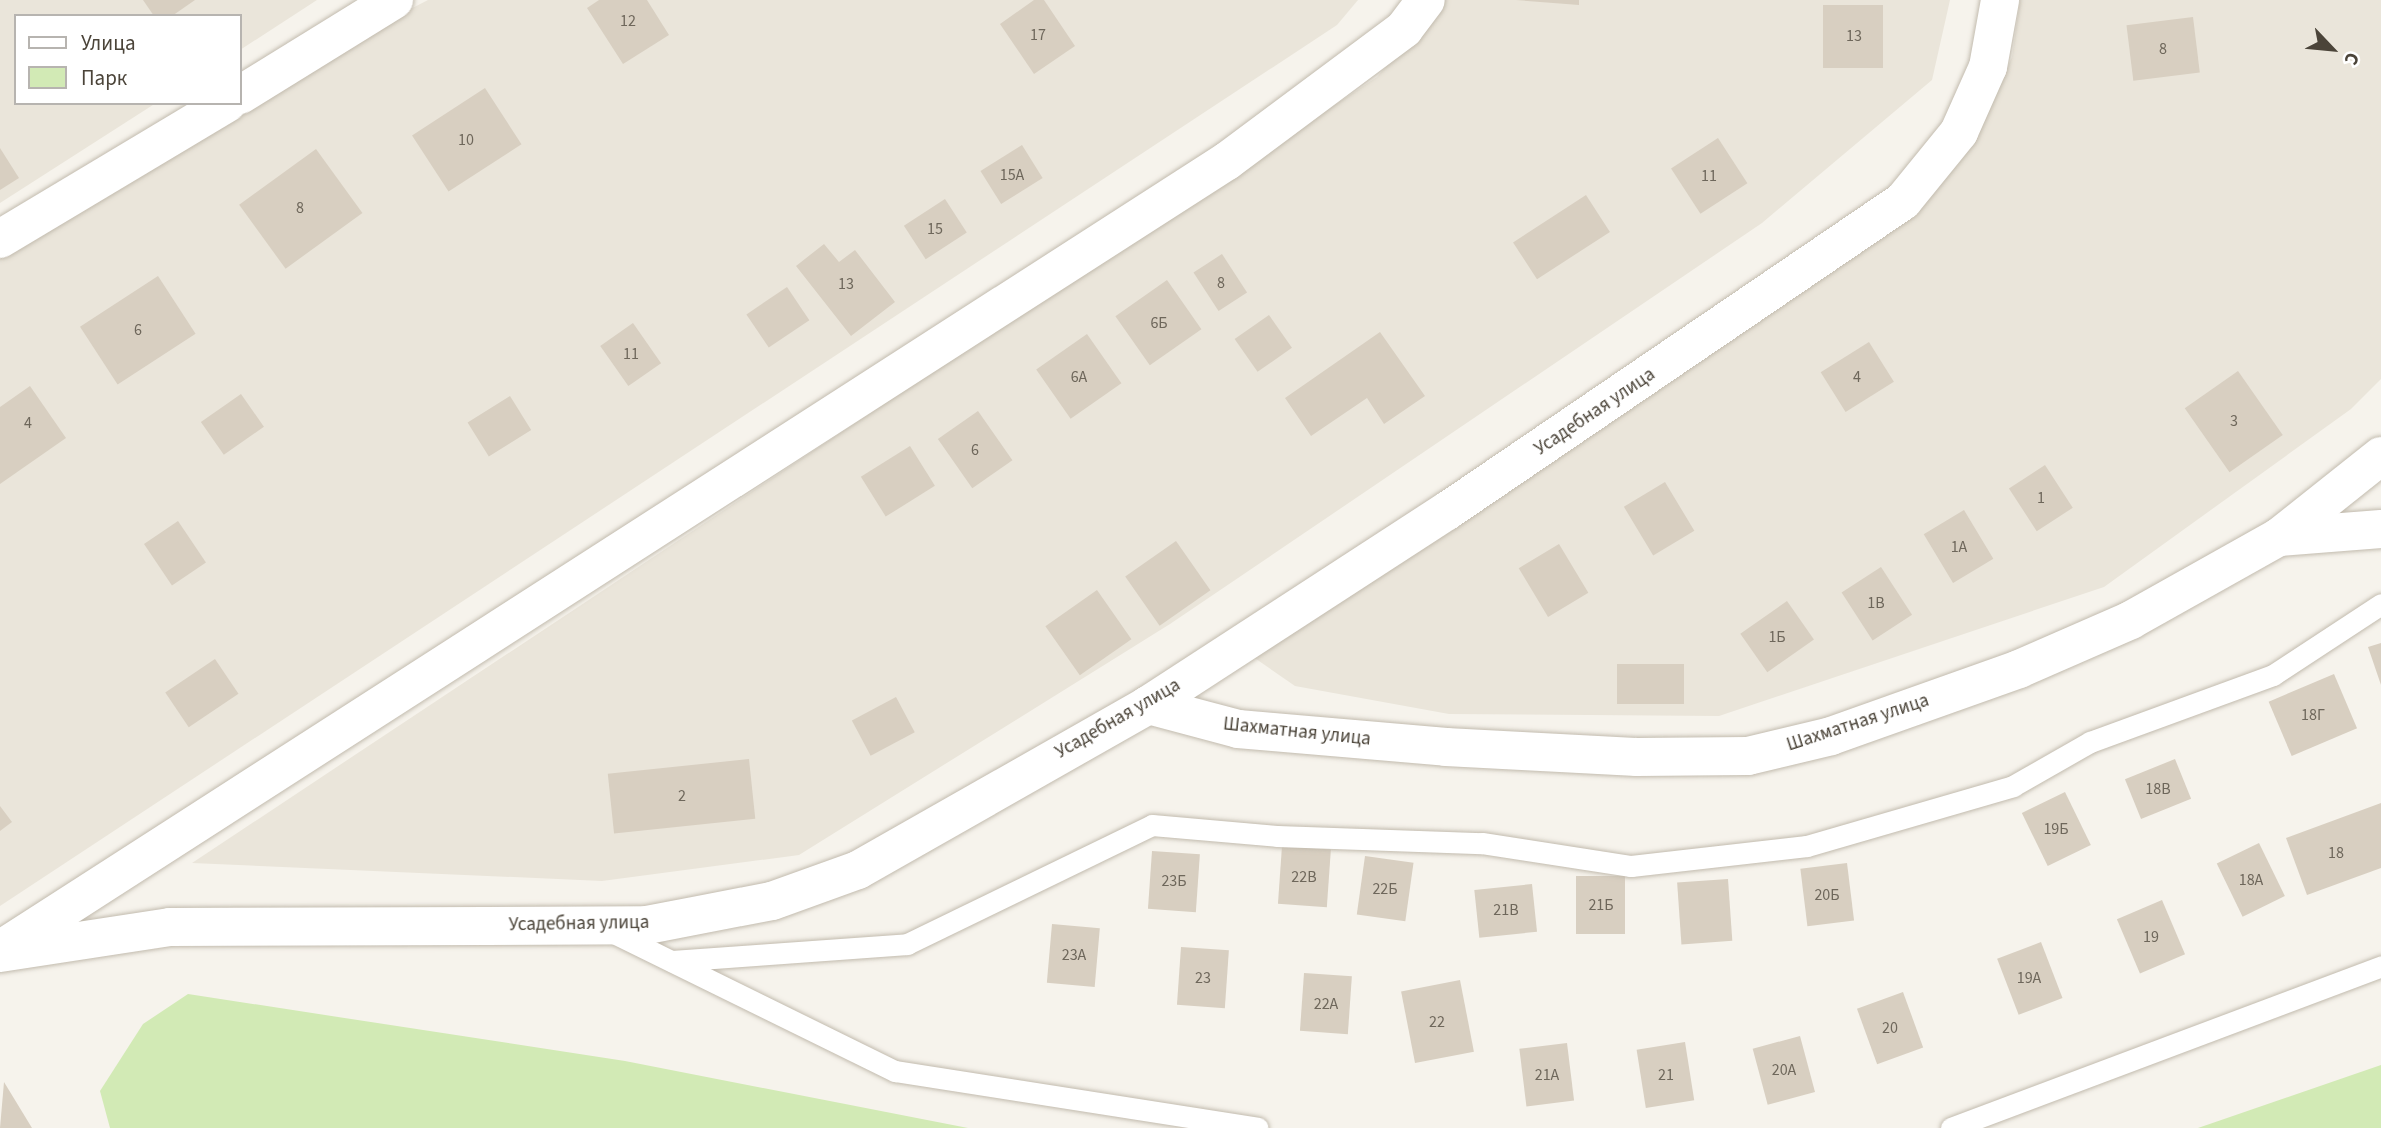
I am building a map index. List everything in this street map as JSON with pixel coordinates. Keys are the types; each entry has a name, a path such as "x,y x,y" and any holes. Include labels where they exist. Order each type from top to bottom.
{"street":[{"path":"242,94 394,0"},
{"path":"0,951 1227,162 1404,29 1426,0"},
{"name":"Усадебная улица","path":"0,951 170,927 647,925 772,901 858,870 1148,705 1447,512 1903,201 1959,132 1988,67 2000,0"},
{"path":"0,239 224,105"},
{"name":"Шахматная улица","path":"1148,705 1238,729 1418,744 1637,757 1748,756 1831,736 2019,668 2131,620 2278,537 2381,456"},
{"path":"2278,537 2381,529"}],"lane":[{"path":"672,961 907,944 1152,825 1277,836 1482,843 1632,866 1807,846 2012,786 2091,742 2273,675 2381,604"},
{"path":"598,926 895,1071 1258,1128"},
{"path":"1951,1128 2381,966"}],"shaded area":[{"path":"0,0 317,0 242,49 242,14 14,14 14,105 153,105 0,203"},
{"path":"428,0 1358,0 1337,25 0,906 0,238 226,105 242,105 242,96"},
{"path":"1443,0 1950,0 1932,80 1762,223 1170,624 799,855 602,881 192,863 1377,77"},
{"path":"2020,0 2381,0 2381,379 2351,409 2104,587 1719,716 1449,714 1295,686 1246,652 1985,120 2012,57"}],"green space":[{"path":"188,994 625,1061 968,1128 110,1128 100,1091 143,1024"},
{"path":"2381,1065 2381,1128 2198,1128"}],"building":[{"path":"143,0 195,0 175,14 153,14"},
{"path":"599,0 647,0 669,35 623,64 587,8"},
{"path":"1034,0 1044,0 1075,46 1034,74 1000,24"},
{"path":"1516,0 1579,0 1579,5"},
{"path":"1823,5 1883,5 1883,68 1823,68"},
{"path":"2193,17 2200,73 2133,81 2126,25"},
{"path":"485,88 521,144 449,192 412,135"},
{"path":"1718,138 1747,183 1700,214 1671,168"},
{"path":"1022,145 1043,178 1001,204 980,171"},
{"path":"0,148 19,178 0,190"},
{"path":"316,149 362,213 286,269 239,205"},
{"path":"1586,195 1610,232 1537,279 1513,242"},
{"path":"945,199 967,233 926,259 904,226"},
{"path":"824,244 839,262 855,250 895,302 851,336 796,266"},
{"path":"1222,254 1247,293 1219,311 1193,273"},
{"path":"158,276 196,334 118,385 80,327"},
{"path":"1167,280 1201,329 1150,365 1115,316"},
{"path":"787,287 809,320 769,348 746,314"},
{"path":"1269,315 1292,348 1258,372 1235,339"},
{"path":"633,323 661,363 628,386 600,346"},
{"path":"1380,332 1425,396 1384,424 1367,398 1311,436 1285,398"},
{"path":"1087,334 1121,383 1071,419 1036,370"},
{"path":"1869,342 1894,382 1846,412 1821,372"},
{"path":"2238,371 2283,435 2229,472 2185,408"},
{"path":"30,386 66,438 0,484 0,407"},
{"path":"241,394 264,427 224,455 201,422"},
{"path":"510,396 531,430 489,456 468,422"},
{"path":"978,411 1012,460 972,488 938,439"},
{"path":"910,446 935,486 886,517 861,477"},
{"path":"2045,465 2073,508 2037,531 2009,488"},
{"path":"1665,482 1694,531 1653,556 1624,507"},
{"path":"1964,510 1993,559 1953,583 1924,534"},
{"path":"178,521 206,562 172,585 144,544"},
{"path":"1176,541 1210,590 1160,626 1125,577"},
{"path":"1559,544 1588,593 1548,617 1519,568"},
{"path":"1881,567 1912,615 1873,640 1842,593"},
{"path":"1097,590 1131,639 1080,675 1045,626"},
{"path":"1787,601 1814,640 1767,672 1740,634"},
{"path":"2381,643 2381,685 2368,647"},
{"path":"215,659 238,694 189,727 165,693"},
{"path":"1617,664 1684,664 1684,704 1617,704"},
{"path":"2334,674 2357,728 2292,756 2269,702"},
{"path":"896,697 915,732 871,756 852,720"},
{"path":"749,759 755,819 614,834 608,774"},
{"path":"2175,759 2191,799 2141,819 2125,779"},
{"path":"2065,792 2091,845 2048,866 2022,813"},
{"path":"2381,803 2381,868 2307,895 2286,838"},
{"path":"0,806 12,822 0,831"},
{"path":"2259,843 2285,896 2243,917 2217,864"},
{"path":"1282,846 1331,849 1327,907 1278,904"},
{"path":"1152,851 1200,854 1196,912 1148,909"},
{"path":"1365,856 1414,863 1405,921 1357,914"},
{"path":"1847,863 1854,921 1807,926 1800,869"},
{"path":"1576,876 1625,876 1625,934 1576,934"},
{"path":"1728,879 1732,941 1681,944 1677,883"},
{"path":"1532,884 1537,932 1479,938 1474,890"},
{"path":"2162,900 2185,954 2140,973 2117,919"},
{"path":"1052,924 1100,928 1095,987 1047,983"},
{"path":"2041,942 2063,998 2019,1015 1997,959"},
{"path":"1181,947 1229,950 1225,1008 1177,1005"},
{"path":"1304,973 1352,976 1348,1034 1300,1031"},
{"path":"1460,980 1474,1052 1415,1063 1401,991"},
{"path":"1903,992 1923,1047 1877,1064 1857,1009"},
{"path":"1800,1036 1815,1092 1768,1105 1753,1049"},
{"path":"1685,1042 1694,1100 1646,1108 1637,1050"},
{"path":"1567,1043 1574,1101 1526,1106 1519,1049"},
{"path":"4,1082 32,1128 0,1128"}]}
